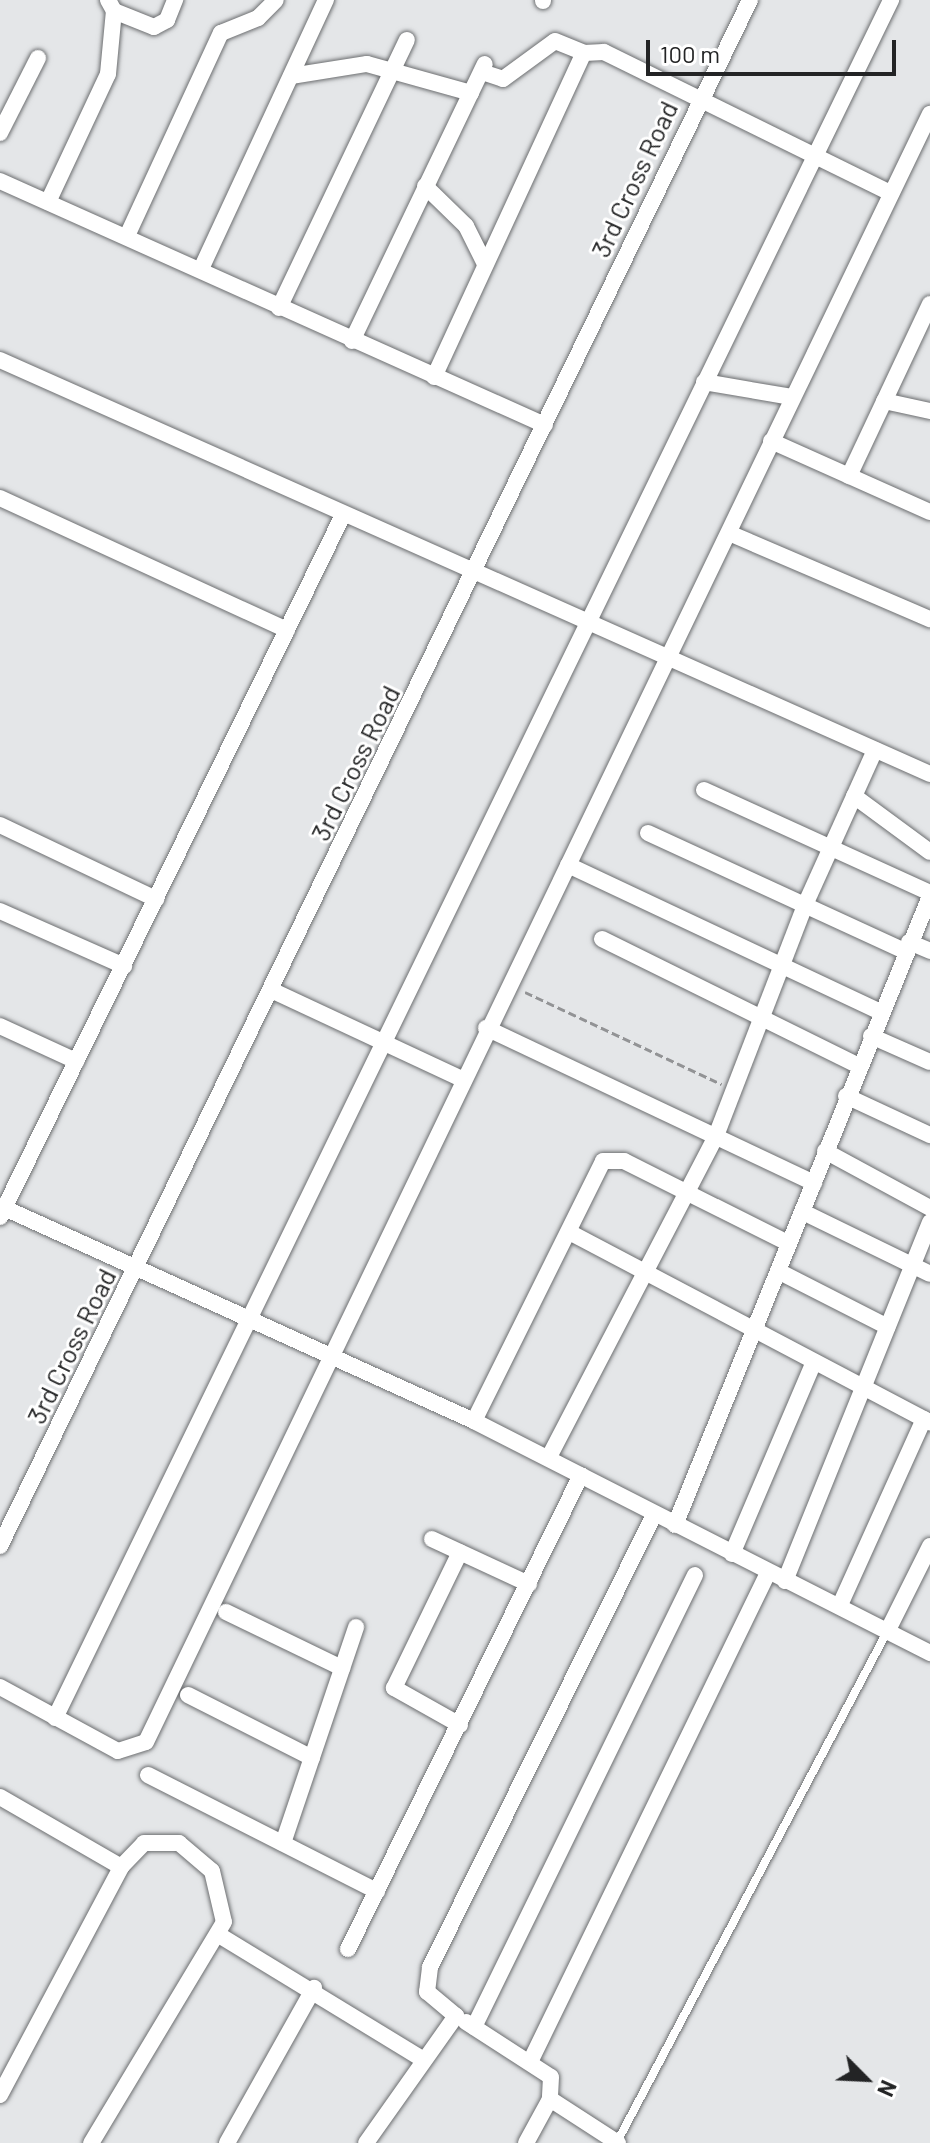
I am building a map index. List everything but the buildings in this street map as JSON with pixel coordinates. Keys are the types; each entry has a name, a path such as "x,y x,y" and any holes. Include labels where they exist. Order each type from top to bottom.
{"street":[{"path":"48,202 108,74 111,6 154,27 167,20 175,0"},
{"path":"127,236 221,33 258,18 276,0"},
{"path":"201,269 326,0"},
{"name":"3rd Cross Road","path":"0,1546 273,991 699,97 750,0"},
{"path":"55,1718 891,0"},
{"path":"279,308 394,73 407,40"},
{"path":"352,341 484,68 503,79 555,41 584,53 604,52 891,193"},
{"path":"434,377 584,53"},
{"path":"0,133 38,58"},
{"path":"291,76 367,64 471,93"},
{"path":"0,1687 118,1751 146,1742 326,1357 928,122"},
{"path":"0,181 545,425"},
{"path":"425,186 466,226 485,264"},
{"path":"849,476 930,304"},
{"path":"0,360 587,624 930,774"},
{"path":"704,382 792,397"},
{"path":"884,401 930,411"},
{"path":"771,441 930,512"},
{"path":"0,498 287,630"},
{"path":"343,515 124,966 1,1210 474,1421 930,1653"},
{"path":"729,533 930,619"},
{"path":"549,1457 643,1270 716,1136 805,905 875,750"},
{"path":"675,1525 756,1331 846,1096 930,894 704,790"},
{"path":"854,796 930,852"},
{"path":"0,825 156,899"},
{"path":"648,833 805,905 907,946 930,951"},
{"path":"568,865 784,961 881,1012"},
{"path":"0,911 124,966"},
{"path":"602,939 859,1066"},
{"path":"273,991 462,1079"},
{"path":"0,1026 76,1061"},
{"path":"486,1028 814,1183"},
{"path":"871,1036 930,1062"},
{"path":"846,1096 930,1135"},
{"path":"825,1151 930,1208"},
{"path":"474,1421 608,1159 687,1193 788,1243"},
{"path":"803,1212 930,1274"},
{"path":"785,1581 866,1389 930,1222"},
{"path":"571,1233 927,1420 840,1605"},
{"path":"778,1271 888,1327"},
{"path":"732,1554 814,1362"},
{"path":"348,1949 581,1475"},
{"path":"526,2143 550,2099 551,2077 456,2016 427,1992 430,1967 654,1515"},
{"path":"432,1539 529,1584"},
{"path":"888,1630 930,1546"},
{"path":"460,1552 394,1688 460,1725"},
{"path":"530,2062 768,1573"},
{"path":"474,2027 695,1575"},
{"path":"226,1612 342,1668"},
{"path":"283,1843 356,1627"},
{"path":"188,1695 312,1758"},
{"path":"148,1775 377,1891"},
{"path":"0,1797 121,1867"},
{"path":"0,2095 121,1867 144,1843 179,1843 221,1889 219,1935 91,2143"},
{"path":"219,1935 314,1988 422,2059"},
{"path":"227,2143 314,1988"},
{"path":"366,2143 422,2059 456,2016"},
{"path":"550,2099 617,2142"}],"lane":[{"path":"617,2142 888,1630"}],"path":[{"path":"510,985 732,1089"}]}
